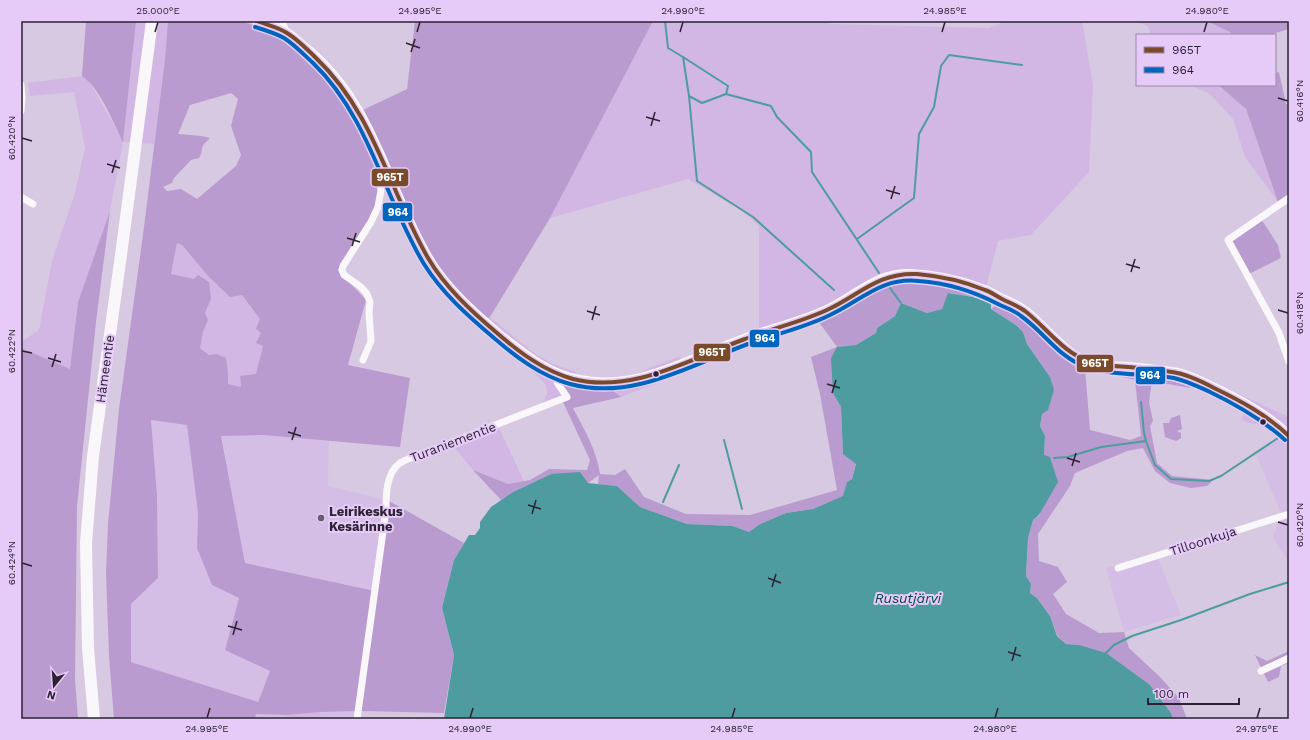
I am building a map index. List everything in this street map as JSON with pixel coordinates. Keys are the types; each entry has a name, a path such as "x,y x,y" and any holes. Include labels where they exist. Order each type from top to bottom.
{"main road":[{"name":"Hämeentie","path":"94,719 88,648 86,543 92,464 152,21"},
{"path":"257,21 286,32 319,59 350,96 368,128 408,219 428,257 443,280 465,303 498,333 537,364 554,373 579,380 601,383 624,382 642,378 741,340 810,318 877,281 890,276 907,273 938,277 980,288 1022,309 1075,356 1100,366 1132,367 1183,374 1242,403 1287,431"}],"street":[{"path":"282,21 286,32"},
{"path":"21,85 21,111"},
{"path":"363,360 371,341 369,313 370,302 367,294 361,287 344,274 342,270 371,222 378,207 381,190 377,172 383,160"},
{"path":"21,197 32,204"},
{"path":"1289,198 1228,240 1279,333 1289,362"},
{"name":"Turaniementie","path":"357,719 386,510 386,496 394,469 400,463 424,453 567,397 558,384 554,373"},
{"name":"Tilloonkuja","path":"1118,568 1289,514"},
{"path":"1261,671 1289,658"}],"shaded area":[{"path":"86,21 136,21 123,142 100,97 89,81 82,76"},
{"path":"136,21 168,21 165,59 154,144 123,142 110,211 78,302 70,370 21,348 21,342 39,330 52,261 75,193 85,148 74,92 30,96 28,83 82,76 89,81 123,141"},
{"path":"168,21 241,21 259,27 262,33 281,36 305,46 360,110 363,110 407,89 415,21 653,21 550,218 490,317 486,319 445,280 380,163 379,190 373,214 338,270 366,300 348,365 410,378 400,447 263,435 221,436 245,563 375,591 389,501 464,543 454,560 442,608 454,655 444,713 362,711 320,712 286,715 256,714 255,719 114,719 109,656 106,574 108,524 119,409 165,59","holes":["231,93 238,99 231,126 241,155 236,166 197,199 181,189 167,191 163,187 172,183 174,178 191,160 199,158 203,145 210,138 178,134 190,105","177,243 182,245 208,276 230,297 242,295 260,319 256,329 261,333 256,343 263,346 256,374 240,376 241,387 228,384 226,358 216,354 209,355 200,348 203,332 208,320 205,313 211,299 209,282 198,275 194,279 171,274","151,420 187,425 198,513 197,548 212,585 239,598 225,650 270,671 258,702 131,662 131,604 158,578 157,495"]},
{"path":"653,21 823,21 831,24 989,28 1006,21 1082,21 1093,85 1089,172 1031,235 998,241 986,287 840,298 762,336 672,372 673,377 621,397 608,387 560,379 569,400 542,404 547,394 546,385 533,371 487,332 426,275 425,260 485,319 490,317 534,353 553,364 576,372 575,375 596,379 633,376 678,357 683,359 759,329 759,226 741,210 688,179 550,218"},
{"path":"1134,21 1207,21 1230,32 1231,34 1151,34 1148,26"},
{"path":"1207,21 1289,21 1289,29 1272,34 1231,34 1230,32"},
{"path":"1279,72 1286,104 1289,104 1289,195 1278,202 1246,109 1219,86 1276,86 1276,73"},
{"path":"1191,86 1219,86 1246,109 1278,202 1245,157 1233,119 1210,94"},
{"path":"110,211 96,322 77,506 75,679 78,719 21,719 21,348 70,369 78,302"},
{"path":"1261,219 1278,245 1281,258 1249,274 1231,240"},
{"path":"177,243 182,245 208,276 242,295 260,319 263,346 256,375 240,376 241,387 228,384 228,373 217,354 209,355 200,348 203,332 208,320 205,313 211,299 194,279 171,274"},
{"path":"890,272 986,287 1088,363 1085,368 1090,430 1130,440 1141,436 1135,380 1092,370 1093,365 1133,368 1192,380 1190,388 1152,381 1149,402 1153,421 1150,426 1157,463 1172,476 1213,480 1207,486 1191,488 1170,483 1155,471 1143,448 1127,451 1075,473 1070,486 1038,534 1039,561 1058,567 1067,582 1053,594 1066,614 1099,633 1124,632 1129,648 1160,677 1179,698 1187,719 1173,719 1171,713 1150,685 1079,645 1066,644 1057,635 1050,616 1037,598 1030,593 1031,584 1026,576 1028,538 1033,520 1040,515 1045,436 1040,426 1050,377 1027,344 1023,332 1016,325 991,309 1001,301 981,293 973,297 949,293 942,309 927,313 901,303 895,316 877,328 876,333 856,345 837,347 816,318 860,284"},
{"path":"837,347 833,393 841,407 843,453 856,463 852,479 847,482 844,496 813,509 786,513 760,524 749,532 733,526 687,524 640,507 617,486 598,484 599,475 588,483 551,474 513,492 501,500 473,470 508,484 530,480 549,469 587,470 590,460 563,402 569,400 559,378 608,387 621,397 573,408 593,449 600,474 615,475 625,469 644,497 686,514 750,515 837,490 820,394 811,357"},
{"path":"1237,393 1289,417 1289,445 1268,428 1242,420 1244,413 1232,404"},
{"path":"1180,415 1182,429 1177,431 1181,433 1181,438 1176,441 1165,437 1163,423 1169,423 1171,418"},
{"path":"151,420 187,424 198,513 197,548 212,585 239,598 225,649 270,671 258,702 131,662 131,604 158,578 157,495"},
{"path":"496,422 524,481 508,484 473,470 449,441"},
{"path":"221,435 263,435 329,441 328,486 389,501 375,591 245,563"},
{"path":"1280,436 1289,445 1289,562 1273,538 1281,513 1255,452"},
{"path":"1156,554 1181,615 1124,632 1106,568"},
{"path":"1289,651 1289,663 1281,666 1279,677 1268,682 1255,655 1267,661"},
{"path":"362,711 360,719 255,719 255,714 286,715 320,712"},
{"path":"320,712 321,719 286,719 286,715"}],"water":[{"name":"Rusutjärvi","path":"948,293 973,297 991,303 991,309 1016,325 1023,332 1027,344 1050,377 1054,390 1048,410 1042,414 1040,426 1045,436 1044,455 1050,457 1058,482 1039,515 1033,520 1028,538 1026,576 1031,584 1030,593 1037,598 1050,616 1057,636 1066,644 1079,645 1106,653 1150,685 1171,713 1173,719 444,719 454,655 442,608 454,560 469,535 475,535 480,528 480,522 491,507 513,492 551,474 580,472 588,483 617,486 640,507 687,524 733,526 749,532 760,524 786,513 813,509 843,496 847,482 852,479 856,464 843,454 841,407 833,393 831,358 837,347 856,345 876,333 877,328 895,316 901,303 927,313 942,309"}],"waterway":[{"path":"665,21 668,48 683,57 689,96 702,103 726,94 771,106 777,117 811,152 812,172 879,273"},
{"path":"857,239 914,198 919,134 934,107 941,66 949,55 1022,65"},
{"path":"683,57 728,86 726,94"},
{"path":"689,96 697,181 753,217 834,290"},
{"path":"887,284 901,303"},
{"path":"1141,402 1146,441"},
{"path":"1054,458 1068,457 1101,447 1146,441 1155,465 1171,479 1209,481 1221,476 1278,438"},
{"path":"724,440 742,509"},
{"path":"663,502 679,465"},
{"path":"1106,653 1114,645 1132,636 1181,620 1250,594 1289,582"}],"transit line":[{"name":"965T","path":"257,21 280,29 294,38 306,48 336,80 367,128 414,232 428,258 450,289 478,316 514,347 532,360 562,376 595,382 617,382 661,372 756,335 819,314 881,280 904,274 917,274 951,279 968,284 989,292 1017,306 1025,311 1063,346 1080,358 1090,362 1104,365 1172,372 1183,374 1199,380 1253,409 1272,421 1289,436"},
{"name":"964","path":"255,27 284,38 296,47 313,63 349,108 363,133 410,239 424,264 439,285 465,313 511,352 529,365 559,381 593,388 616,388 661,378 748,344 822,319 873,290 883,286 894,282 919,281 960,288 1013,311 1029,322 1059,351 1076,363 1086,367 1107,372 1163,376 1197,386 1249,413 1285,440"}],"place":[{"name":"Leirikeskus Kesärinne","path":"321,518"}]}
